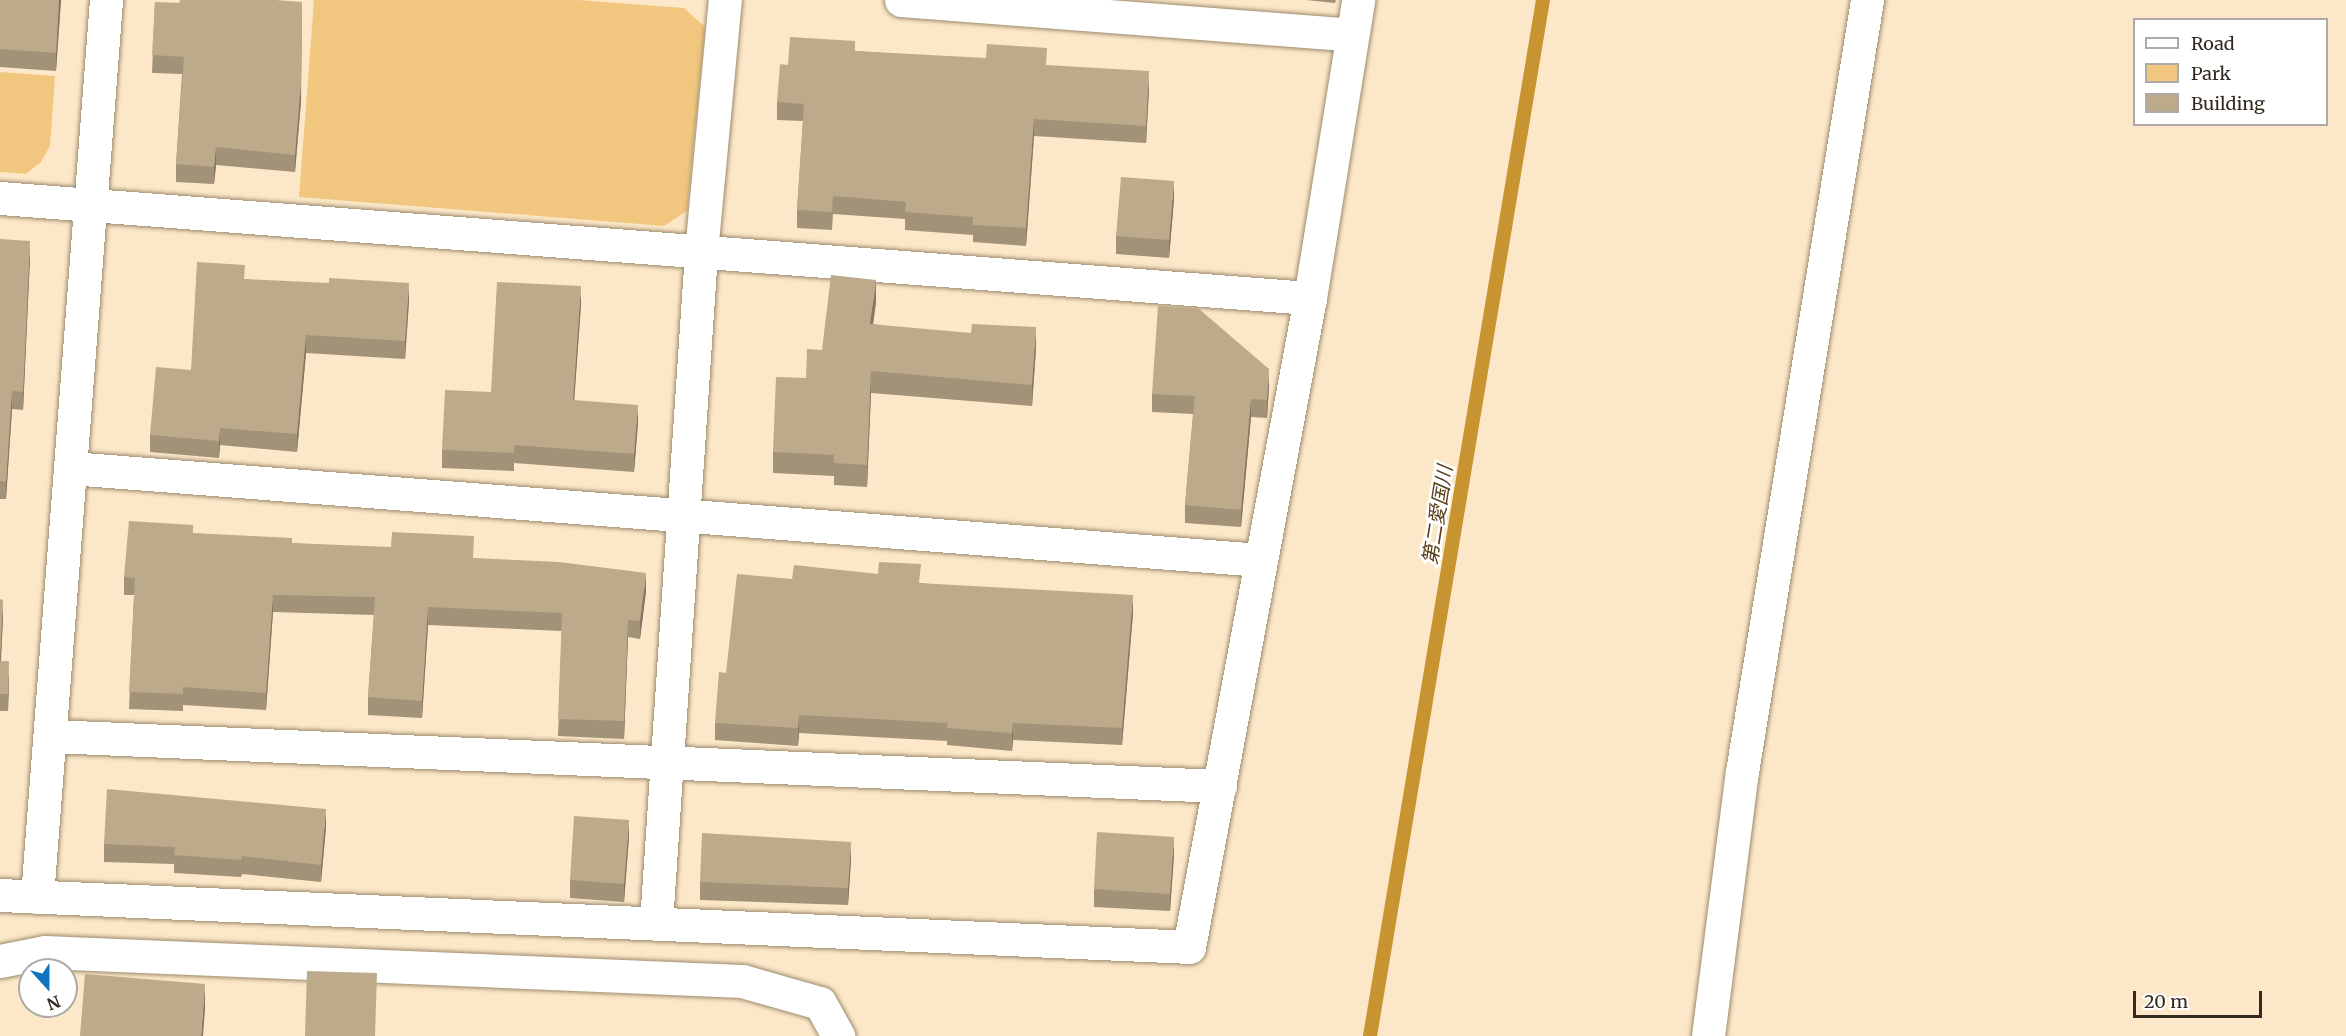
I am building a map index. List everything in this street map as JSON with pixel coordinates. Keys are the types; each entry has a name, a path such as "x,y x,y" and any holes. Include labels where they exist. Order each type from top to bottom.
{"street":[{"path":"37,897 93,206 106,0"},
{"path":"656,923 669,763 701,252 725,0"},
{"path":"901,0 1351,35"},
{"path":"0,895 1189,946 1220,786 1259,560 1310,298 1358,0"},
{"path":"1708,1036 1742,772 1867,0"},
{"path":"0,198 1310,298"},
{"path":"70,468 685,519 1259,560"},
{"path":"51,736 1220,786"},
{"path":"0,961 45,952 742,981 820,1003 838,1036"}],"green space":[{"path":"314,0 578,0 684,8 705,27 687,211 664,226 299,197"},
{"path":"0,72 55,76 50,146 41,162 26,174 0,172"}],"building":[{"path":"0,0 59,0 56,53 0,49"},
{"path":"180,0 302,2 301,83 295,155 216,147 214,167 176,164 184,57 152,55 155,2 179,3"},
{"path":"790,37 855,41 855,51 986,58 987,44 1047,48 1046,65 1149,71 1146,126 1034,119 1026,228 973,225 973,217 905,212 906,202 833,196 832,212 797,210 804,104 777,102 780,64 788,65"},
{"path":"1121,177 1174,181 1169,240 1116,236"},
{"path":"0,239 30,241 23,392 12,391 6,482 0,481"},
{"path":"197,262 245,265 244,279 329,283 329,278 409,283 405,341 306,335 297,434 220,428 219,441 150,435 156,367 191,370"},
{"path":"831,275 876,280 870,324 971,333 972,324 1036,327 1032,385 871,371 867,465 834,463 834,455 773,452 776,377 806,378 807,349 822,350"},
{"path":"497,282 581,286 573,400 638,405 634,454 514,445 514,453 442,450 445,390 491,392"},
{"path":"1158,306 1198,308 1269,369 1267,400 1251,399 1241,510 1185,505 1195,396 1152,394"},
{"path":"129,521 193,525 193,533 292,538 292,543 391,547 392,532 474,536 473,558 559,562 646,573 640,621 628,620 624,721 558,719 562,613 428,607 422,701 368,697 375,597 273,595 266,693 183,687 183,694 129,692 135,578 124,577"},
{"path":"879,562 921,564 919,583 1133,595 1122,728 1013,723 1012,733 947,728 948,723 799,715 798,728 715,723 719,672 726,673 737,574 792,579 794,565 878,574"},
{"path":"0,599 3,600 0,657"},
{"path":"0,661 9,661 8,694 0,694"},
{"path":"107,789 326,809 321,865 242,856 241,860 174,855 175,847 104,844"},
{"path":"574,816 629,820 624,884 570,880"},
{"path":"1097,832 1174,837 1170,894 1094,889"},
{"path":"702,833 851,842 848,888 700,882"},
{"path":"307,971 377,973 375,1036 305,1036"},
{"path":"85,974 205,984 201,1036 80,1036"}],"waterway":[{"name":"第二愛国川","path":"1370,1036 1543,0"}]}
